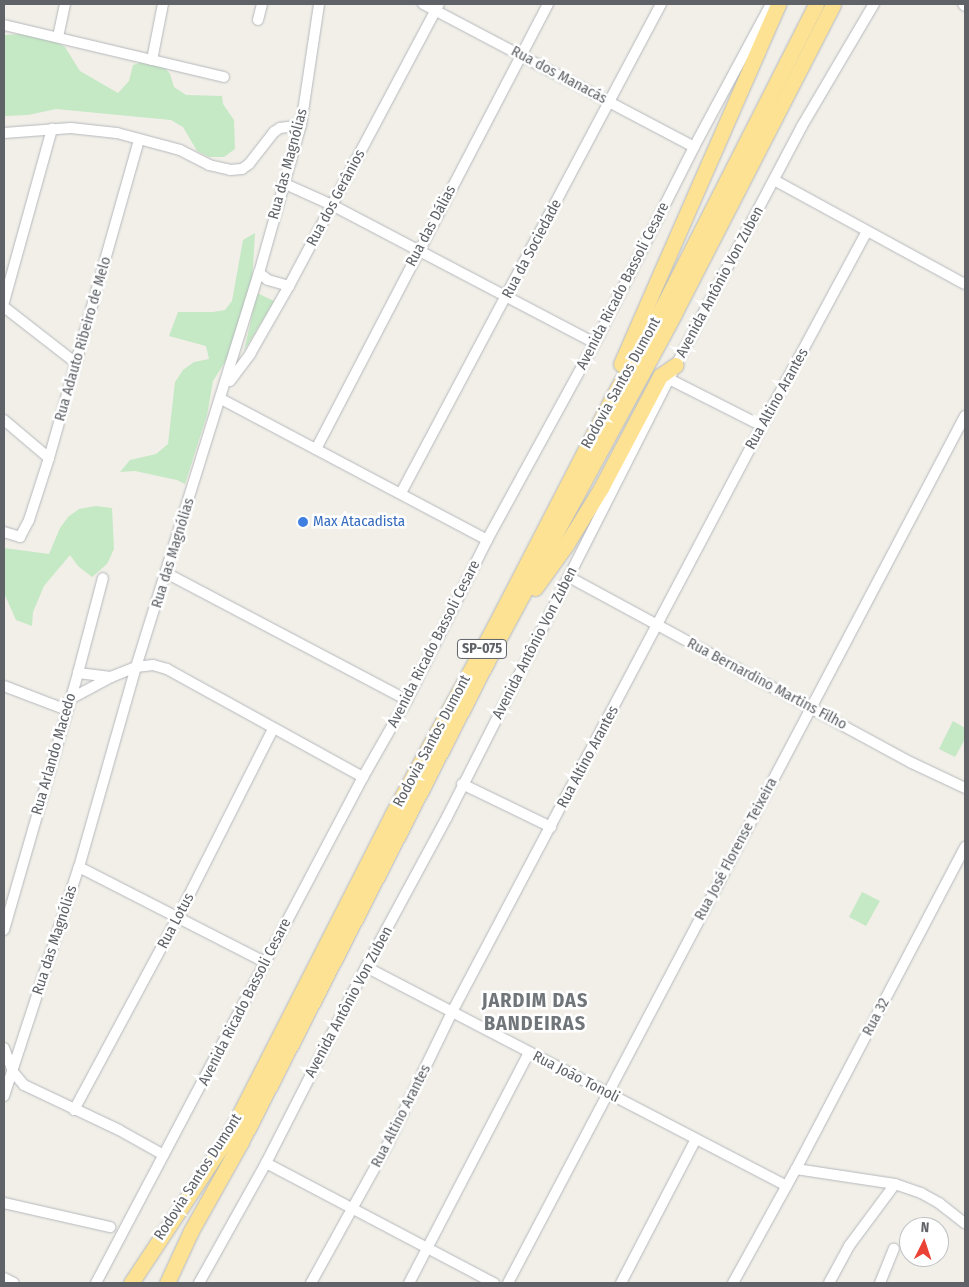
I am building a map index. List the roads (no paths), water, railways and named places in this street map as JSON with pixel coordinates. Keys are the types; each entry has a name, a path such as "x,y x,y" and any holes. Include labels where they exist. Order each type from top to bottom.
{"highway":[{"path":"611,400 614,377 625,356 778,4"},
{"name":"Rodovia Santos Dumont","path":"131,1283 229,1135 392,815 494,627 611,400 660,312 816,4"},
{"name":"Rodovia Santos Dumont","path":"167,1283 191,1231 245,1133 499,638 674,314 833,4"},
{"path":"499,638 571,537 601,488 660,376 676,365"}],"street":[{"path":"58,37 65,4"},
{"path":"152,60 163,4"},
{"path":"258,20 262,4"},
{"name":"Rua das Magnólias","path":"4,1096 78,867 136,668 259,273 301,125 319,4"},
{"name":"Rua dos Manacás","path":"423,4 437,7 694,147"},
{"name":"Rua das Dálias","path":"316,449 548,4"},
{"name":"Rua da Sociedade","path":"401,493 661,4"},
{"name":"Avenida Ricado Bassoli Cesare","path":"96,1283 363,777 407,700 486,540 595,343 694,147 771,4"},
{"name":"Avenida Antônio Von Zuben","path":"199,1283 266,1163 569,577 676,365 802,126 874,4"},
{"name":"Rua dos Gerânios","path":"225,387 250,354 289,286 437,7"},
{"path":"4,25 224,77"},
{"path":"4,133 52,129 96,131 139,138 180,150 209,165 236,170 242,169 249,164 274,132 280,128 301,125"},
{"path":"4,302 52,129"},
{"name":"Rua Adauto Ribeiro de Melo","path":"4,532 20,537 29,520 49,458 139,138"},
{"path":"774,180 965,284"},
{"path":"283,183 332,205 595,343"},
{"name":"Rua Altino Arantes","path":"312,1283 388,1144 452,1012 867,231"},
{"path":"259,273 268,280 289,286"},
{"path":"4,306 76,363"},
{"path":"669,379 762,426"},
{"path":"221,399 401,493 486,540"},
{"name":"Rua José Florense Teixeira","path":"508,1283 965,416"},
{"path":"4,420 49,458"},
{"path":"166,574 407,700"},
{"name":"Rua Bernardino Martins Filho","path":"569,577 912,763 965,788"},
{"name":"Rua Arlando Macedo","path":"4,930 78,673 103,578"},
{"path":"70,699 110,678 136,668 153,665 167,669 363,777"},
{"path":"78,673 110,678"},
{"path":"4,686 67,710"},
{"name":"Rua Lotus","path":"74,1110 178,918 273,729"},
{"path":"462,784 551,827"},
{"name":"Rua 32","path":"733,1283 796,1169 965,847"},
{"path":"78,867 265,962"},
{"name":"Rua João Tonoli","path":"366,967 786,1186"},
{"path":"4,1048 13,1072 24,1085 119,1130 164,1155"},
{"path":"409,1283 529,1052"},
{"path":"621,1283 696,1139"},
{"path":"266,1163 494,1283"},
{"path":"796,1169 894,1184 933,1200 965,1223"},
{"path":"829,1283 849,1246 894,1184"},
{"path":"4,1203 110,1227"},
{"path":"880,1283 894,1248"},
{"path":"4,1278 14,1283"}],"place":[{"name":"Max Atacadista","path":"303,522"}],"district":[{"name":"JARDIM DAS BANDEIRAS","path":"535,1012"}]}
